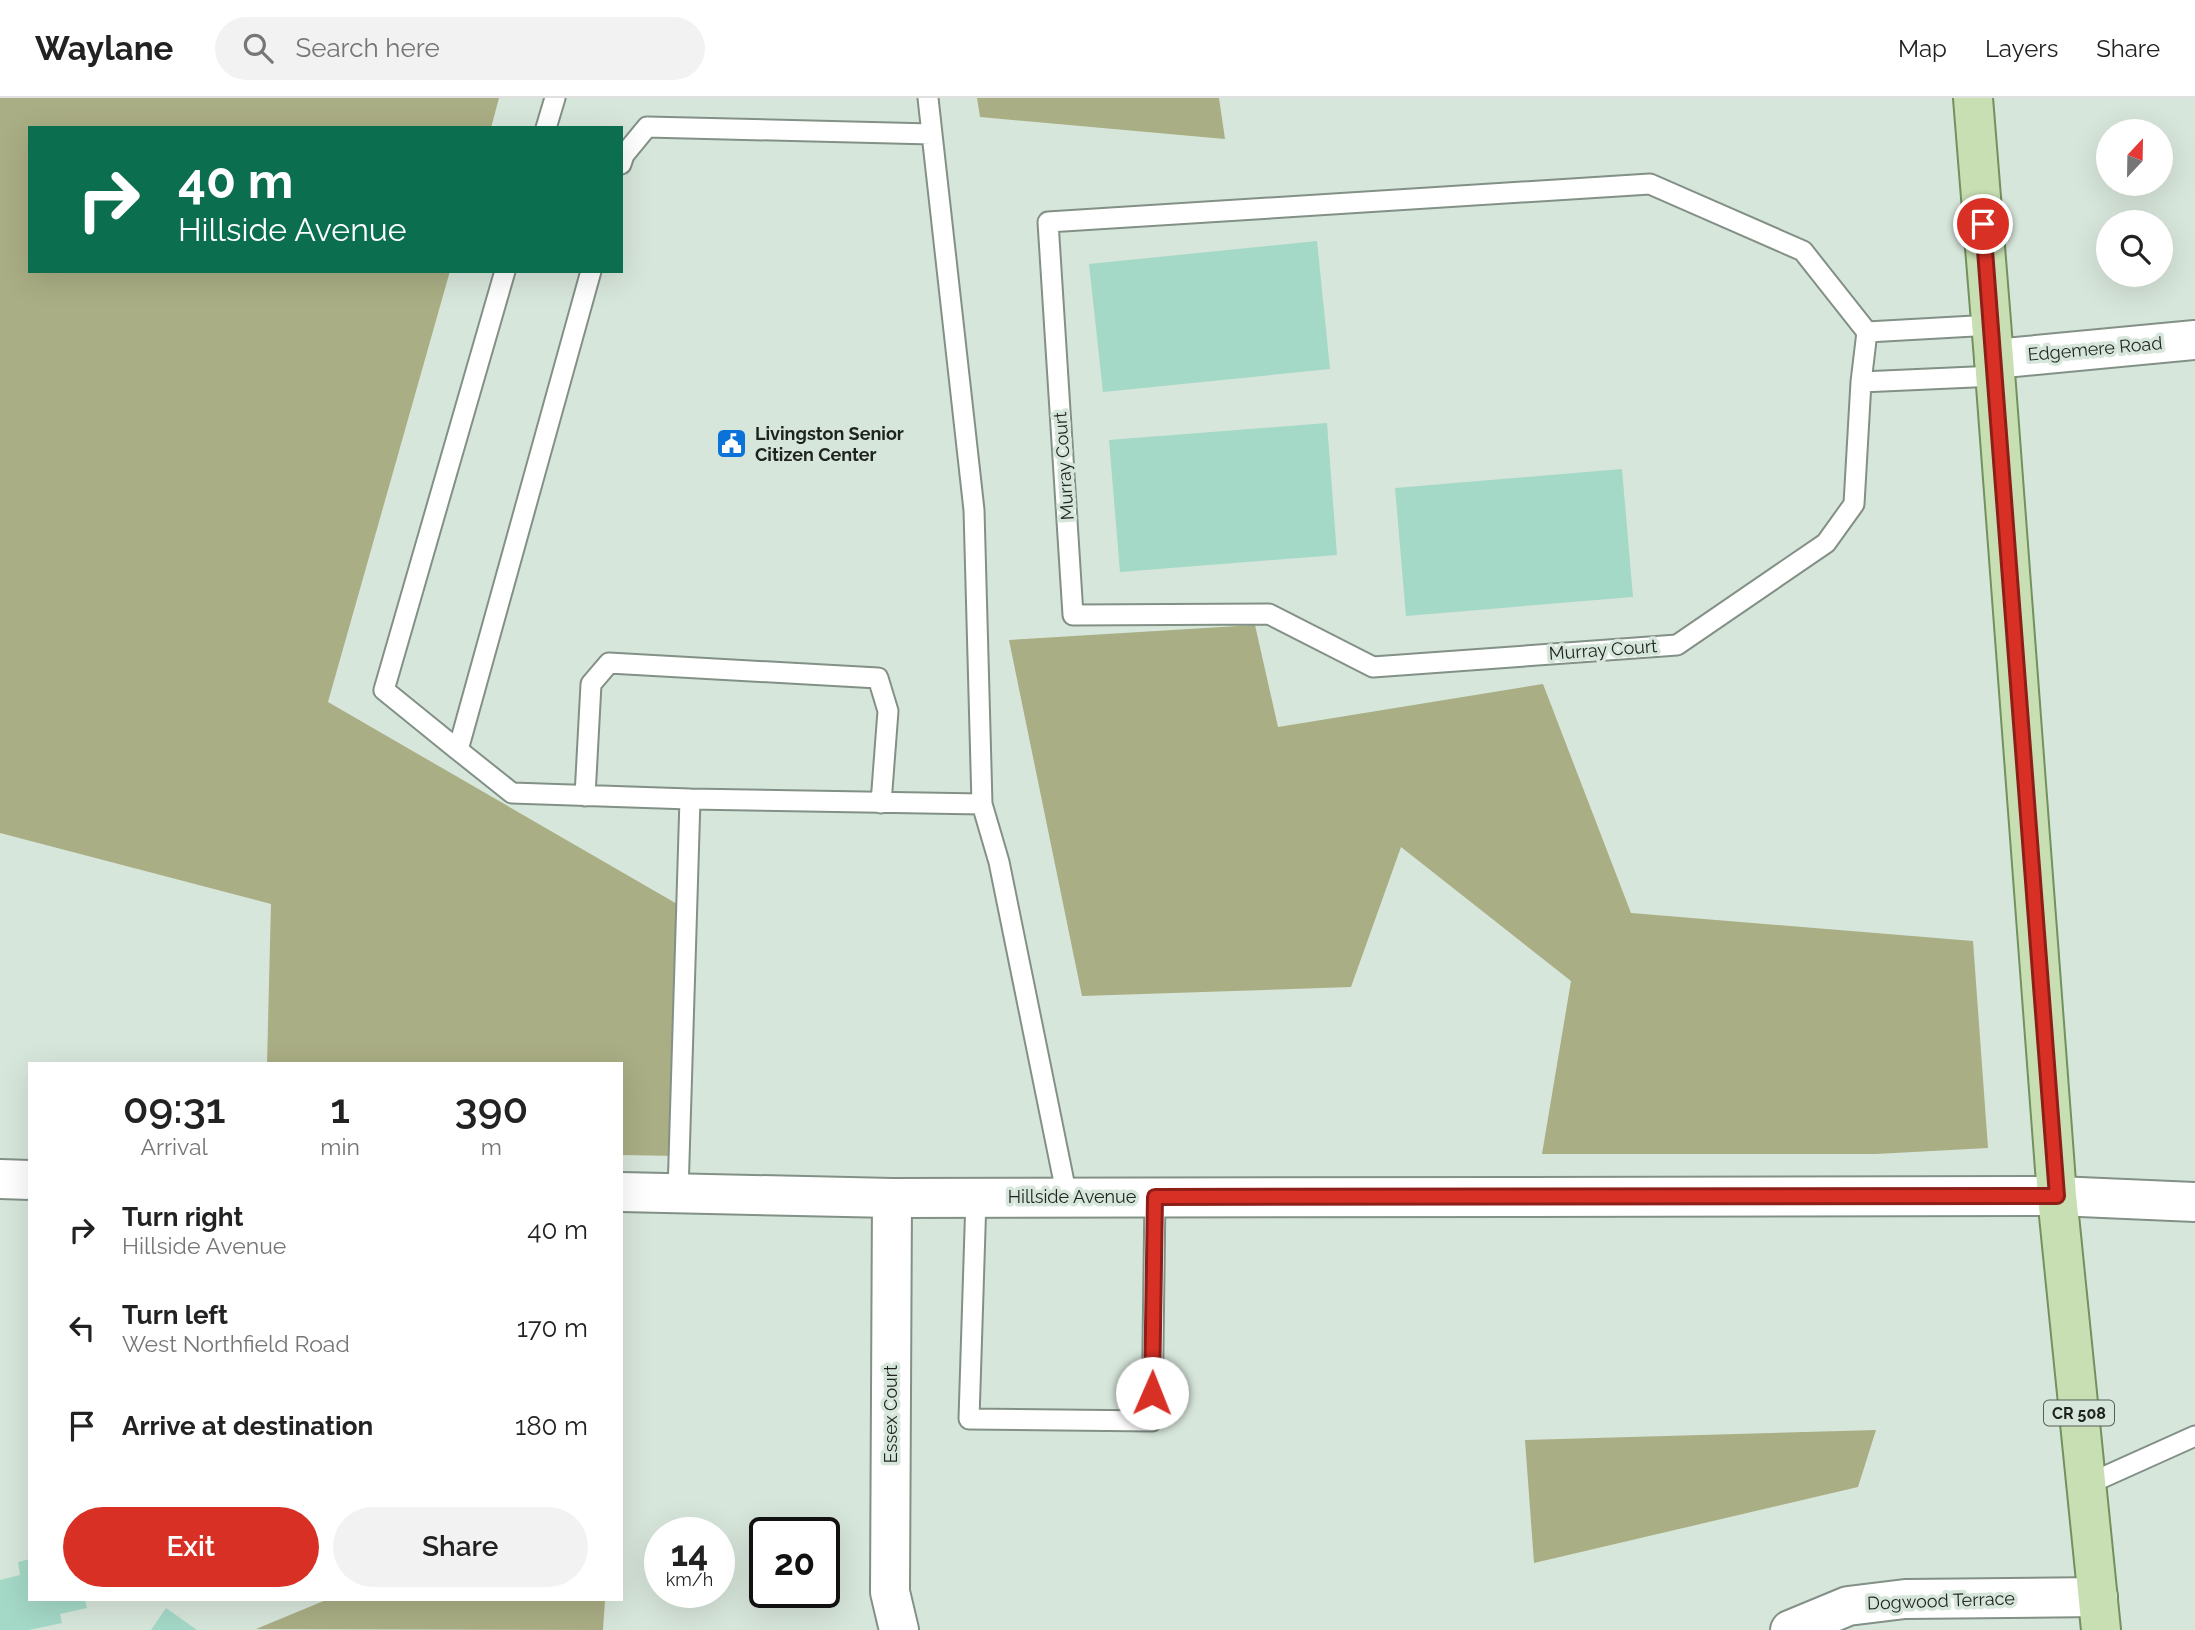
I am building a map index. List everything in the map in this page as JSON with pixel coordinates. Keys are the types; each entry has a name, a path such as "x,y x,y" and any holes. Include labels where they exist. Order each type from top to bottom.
{"main road":[{"name":"CR 508","path":"1973,98 2057,1196 2099,1613"}],"street":[{"name":"Edgemere Road","path":"1994,353 2195,340"},
{"path":"0,1179 28,1180"},
{"name":"Hillside Avenue","path":"623,1192 892,1198 2057,1196 2195,1202"},
{"name":"Essex Court","path":"892,1198 890,1592 899,1630"},
{"name":"Dogwood Terrace","path":"1790,1630 1848,1606 1905,1600 2099,1613"}],"lane":[{"path":"547,126 555,98"},
{"path":"928,98 974,510 982,804 999,862 1067,1197"},
{"path":"623,158 648,127 932,134"},
{"name":"Murray Court","path":"1861,382 1854,504 1826,543 1676,645 1373,667 1269,614 1073,615 1048,222 1650,184 1803,251 1867,332"},
{"path":"504,273 384,690 512,793 982,804"},
{"path":"458,750 590,273"},
{"path":"1867,332 1994,353 1861,382 1867,332"},
{"path":"585,796 591,684 608,663 878,678 888,711 881,803"},
{"path":"678,1193 690,799"},
{"path":"976,1198 969,1419 1152,1420 1155,1197"},
{"path":"2086,1485 2195,1436"}],"green space":[{"path":"0,98 499,98 492,126 28,126 28,273 449,273 328,702 691,912 677,1156 623,1155 623,1062 267,1062 271,904 0,833"},
{"path":"977,98 1219,98 1225,139 980,117"},
{"path":"1255,625 1278,727 1543,684 1631,913 1973,941 1988,1148 1876,1154 1542,1154 1571,981 1401,847 1351,987 1082,996 1009,640"},
{"path":"1876,1430 1858,1487 1534,1563 1525,1440"},
{"path":"324,1601 605,1601 603,1630 256,1629"}],"building":[{"path":"1317,241 1330,369 1103,392 1089,264"},
{"path":"1327,423 1337,555 1120,572 1109,440"},
{"path":"1622,469 1633,597 1406,616 1395,488"},
{"path":"28,1560 28,1601 85,1601 87,1608 60,1614 62,1623 29,1630 0,1630 0,1580 20,1575 18,1562"},
{"path":"166,1608 197,1630 151,1630"}],"place":[{"name":"Livingston Senior Citizen Center","path":"732,444"}],"route":[{"path":"1152,1393 1155,1197 2057,1196 1983,224"}]}
